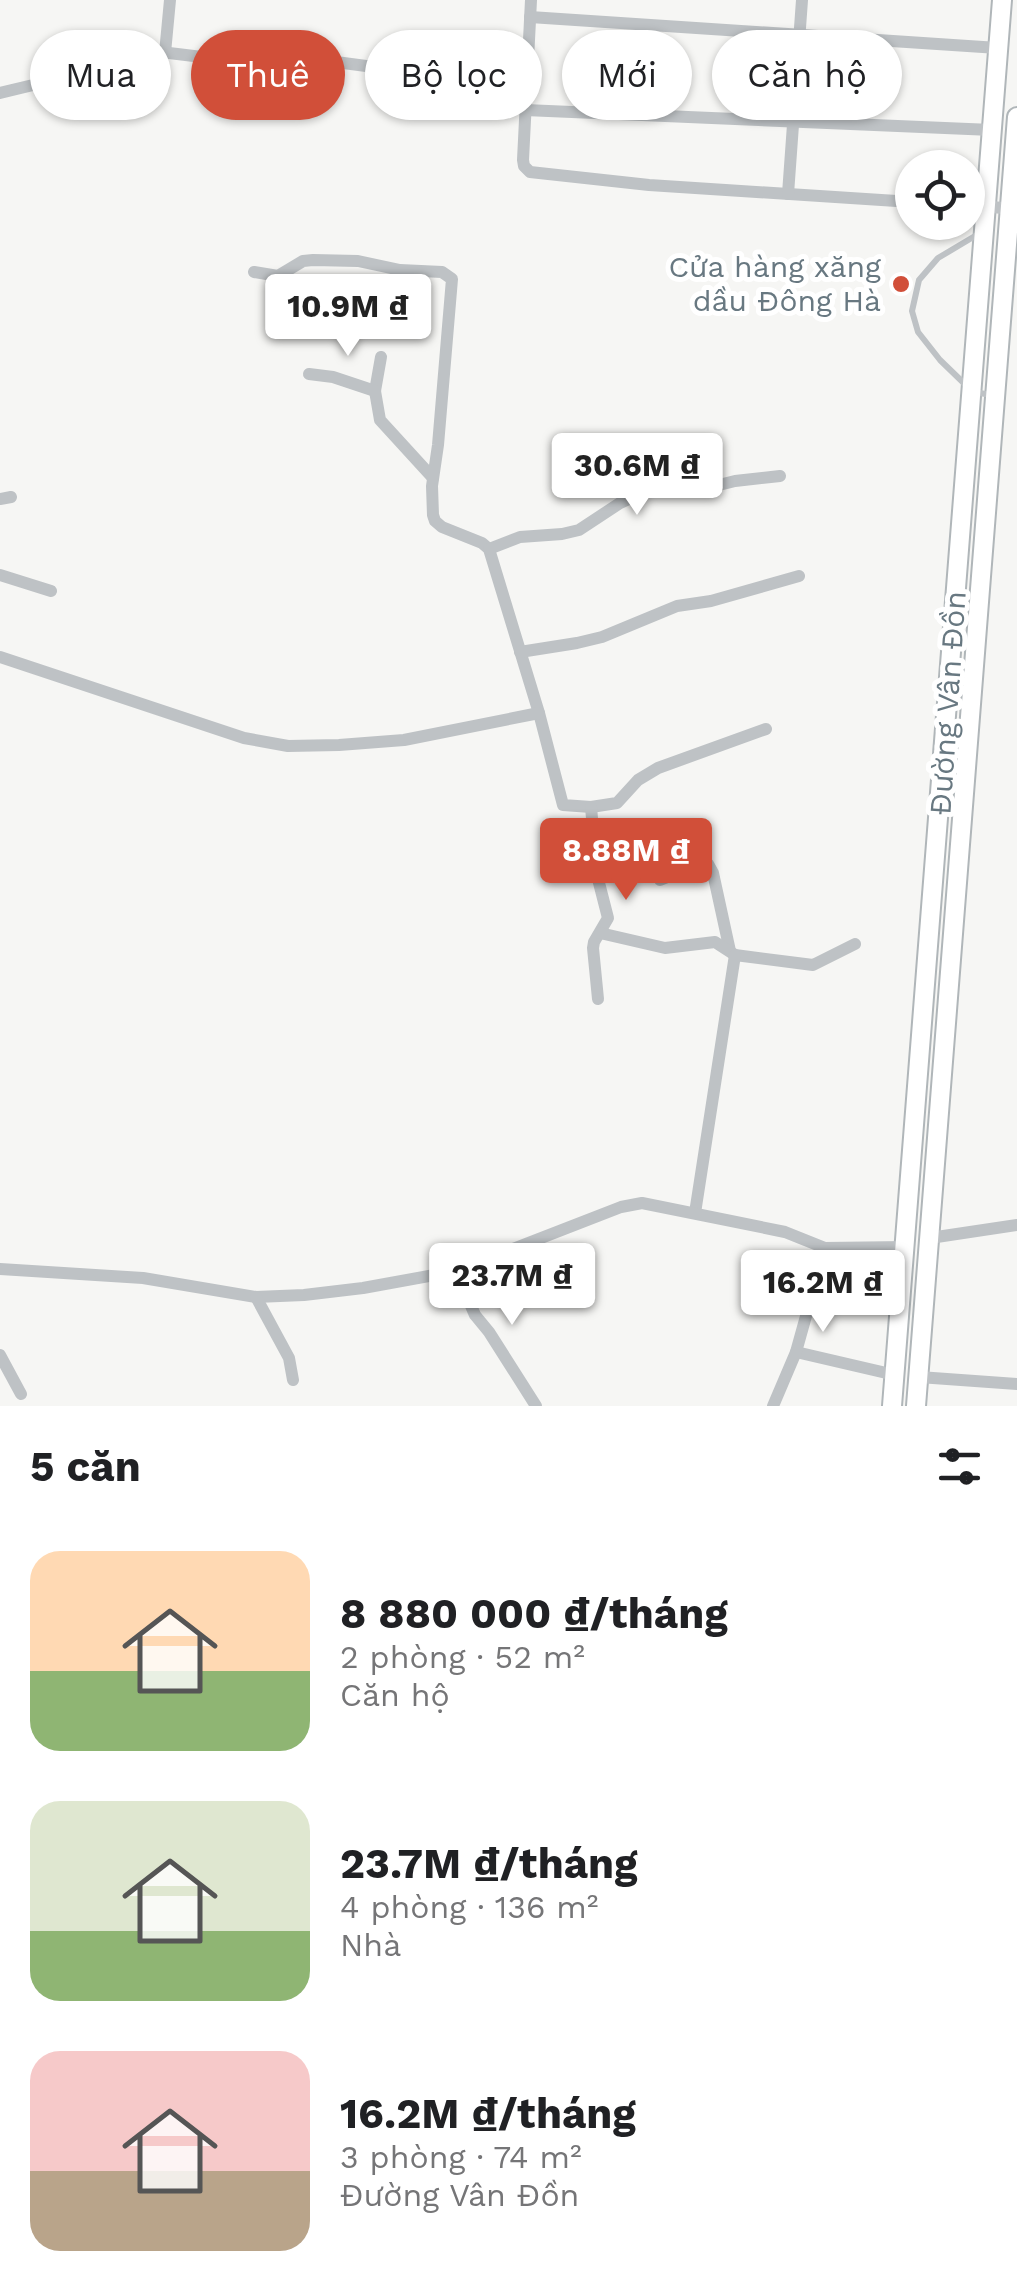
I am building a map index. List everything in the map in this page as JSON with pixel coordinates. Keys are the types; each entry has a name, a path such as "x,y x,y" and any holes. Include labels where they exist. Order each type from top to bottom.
{"main road":[{"name":"Đường Vân Đồn","path":"985,230 1002,0"},
{"name":"Đường Vân Đồn","path":"916,1406 1014,209 1017,117"},
{"name":"Đường Vân Đồn","path":"892,1406 984,240"},
{"path":"933,902 956,904"}],"street":[{"path":"167,30 170,0"},
{"path":"529,30 531,0"},
{"path":"799,30 802,0"},
{"path":"530,17 724,30"},
{"path":"902,42 998,48"},
{"path":"171,54 202,57 278,50 365,66"},
{"path":"0,94 30,85"},
{"path":"542,111 712,117"},
{"path":"524,120 523,160 530,172 649,185 895,201"},
{"path":"788,194 793,120 992,130"},
{"path":"987,207 1014,209"},
{"path":"254,272 278,276 303,261 313,260 442,272 452,279 433,478 434,521 489,549 539,713 561,803 566,807 591,808 617,803 638,780 658,768 766,729"},
{"path":"381,357 375,391 380,420 433,478"},
{"path":"309,374 333,377 375,391"},
{"path":"489,549 520,537 578,530 646,491 699,490 780,476"},
{"path":"0,575 52,591"},
{"path":"520,652 576,644 677,606 711,602 799,576"},
{"path":"0,657 244,738 288,746 404,740 539,713"},
{"path":"591,808 597,874 608,918 594,942 598,999"},
{"path":"660,880 708,864 732,953 695,1213"},
{"path":"600,933 665,948 715,942 732,953 813,965 855,944"},
{"path":"0,1269 143,1278 256,1297 363,1288 456,1271 621,1207 642,1203 785,1232 825,1248 906,1247"},
{"path":"930,1238 1017,1224"},
{"path":"774,1406 796,1352 825,1248"},
{"path":"456,1271 475,1315 536,1406"},
{"path":"256,1297 289,1358 293,1380"},
{"path":"796,1352 895,1375"},
{"path":"0,1355 20,1394"},
{"path":"919,1376 1017,1384"}],"lane":[{"path":"968,240 938,258 919,280 912,311 918,332 940,360 973,392 996,395"}],"place":[{"name":"Cửa hàng xăng dầu Đông Hà","path":"901,284"}]}
